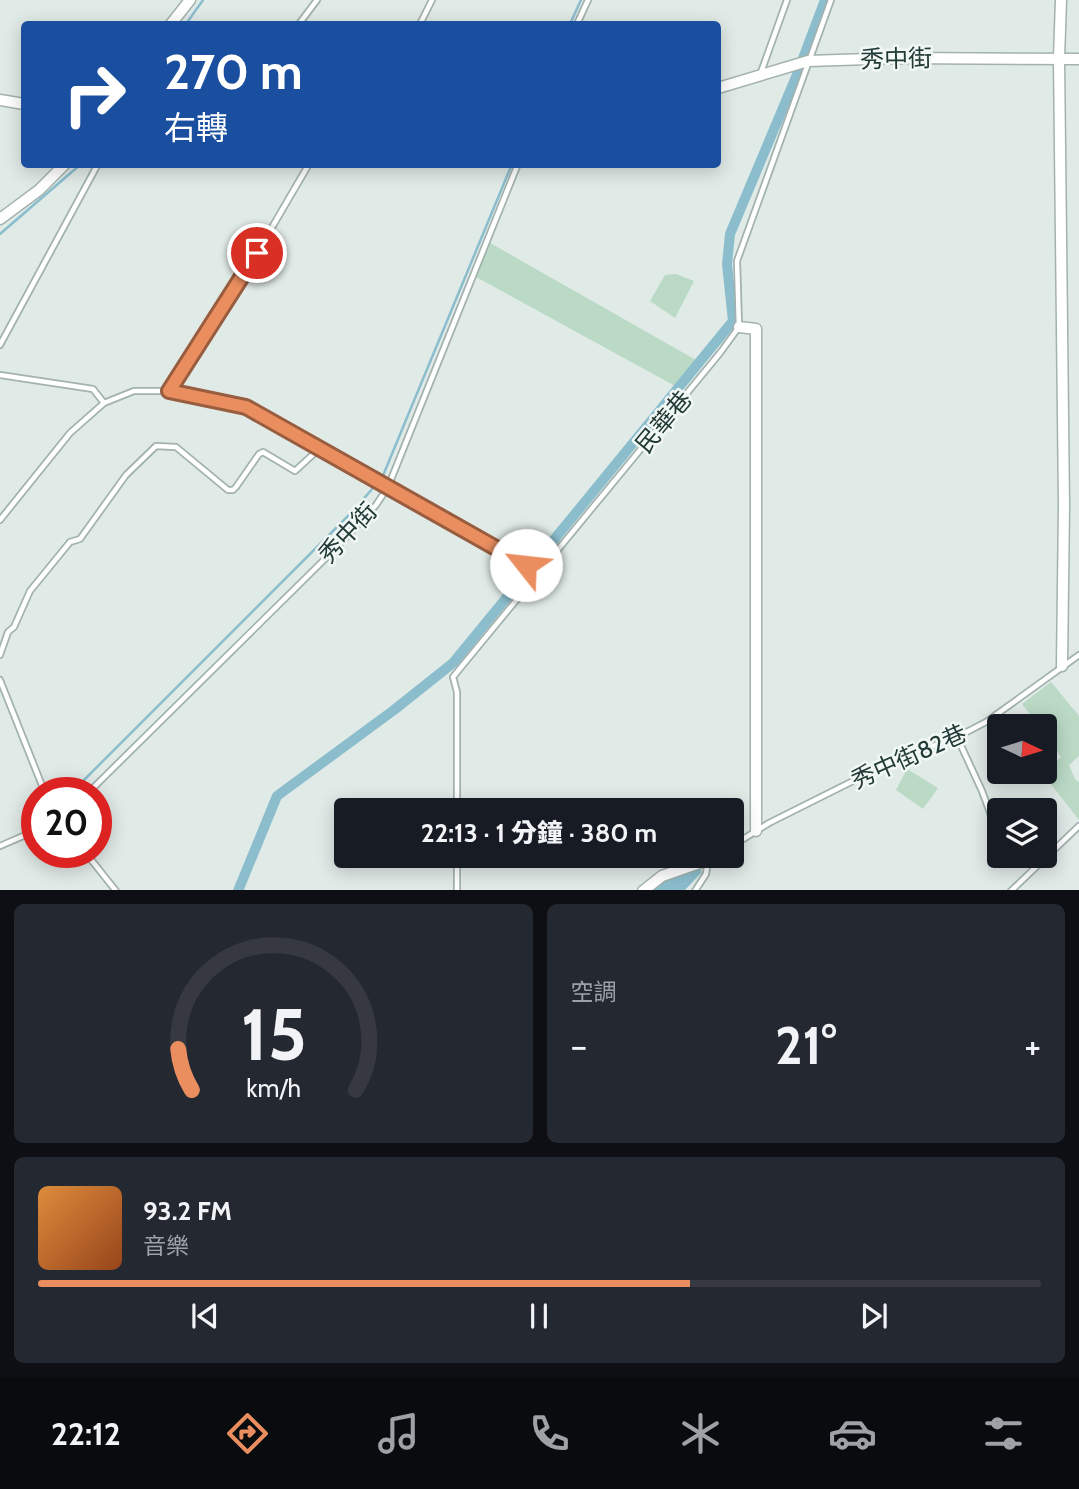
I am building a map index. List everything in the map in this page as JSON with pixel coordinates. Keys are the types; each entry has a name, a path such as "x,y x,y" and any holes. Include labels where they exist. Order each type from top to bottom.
{"street":[{"path":"173,21 190,0"},
{"path":"1061,0 1059,58 1064,506 1062,666"},
{"name":"秀中街","path":"721,87 808,61 899,58 1079,59"},
{"path":"0,100 21,104"},
{"path":"0,219 39,190 61,168"},
{"path":"740,327 756,329 756,831"},
{"path":"644,890 663,876 684,868"}],"lane":[{"path":"301,21 317,0"},
{"path":"422,21 432,0"},
{"path":"578,21 588,0"},
{"path":"760,76 787,0"},
{"path":"740,327 737,261 831,0"},
{"path":"0,345 95,168"},
{"path":"169,391 250,264 307,168"},
{"name":"秀中街","path":"104,777 337,547 376,505 388,487 515,168"},
{"name":"民華巷","path":"457,798 457,692 453,677 740,327"},
{"path":"0,375 93,389 104,403"},
{"path":"0,520 70,433 104,403 135,391 169,391 246,407 526,565"},
{"path":"0,656 8,632 14,627 30,591 70,542 80,539 126,475 156,446 176,447 228,490 236,487 258,454 263,452 295,471 318,449"},
{"name":"秀中街82巷","path":"744,838 895,760 957,737 994,717 1079,655"},
{"path":"0,680 39,777"},
{"path":"957,737 987,805"},
{"path":"1057,846 1079,826"},
{"path":"0,846 21,837"},
{"path":"98,868 115,890"},
{"path":"457,868 457,890"},
{"path":"696,890 708,868"},
{"path":"1012,890 1033,868"}],"green space":[{"path":"490,243 696,360 675,386 476,277"},
{"path":"676,274 694,281 675,318 650,301 665,275"},
{"path":"1051,682 1079,716 1079,756 1069,765 1079,782 1079,820 1051,784 1057,784 1057,761 1061,757 1057,752 1057,714 1030,714 1022,704"},
{"path":"907,769 938,788 923,809 896,790"}],"water":[{"path":"699,868 702,872 685,890 653,890 666,880"}],"waterway":[{"path":"188,21 203,0"},
{"path":"571,21 581,0"},
{"path":"238,890 277,796 453,663 733,321 727,264 730,234 825,0"},
{"path":"0,234 76,168"},
{"path":"382,478 510,168"},
{"path":"87,777 373,488"}],"route":[{"path":"257,253 169,391 246,407 526,565"}]}
